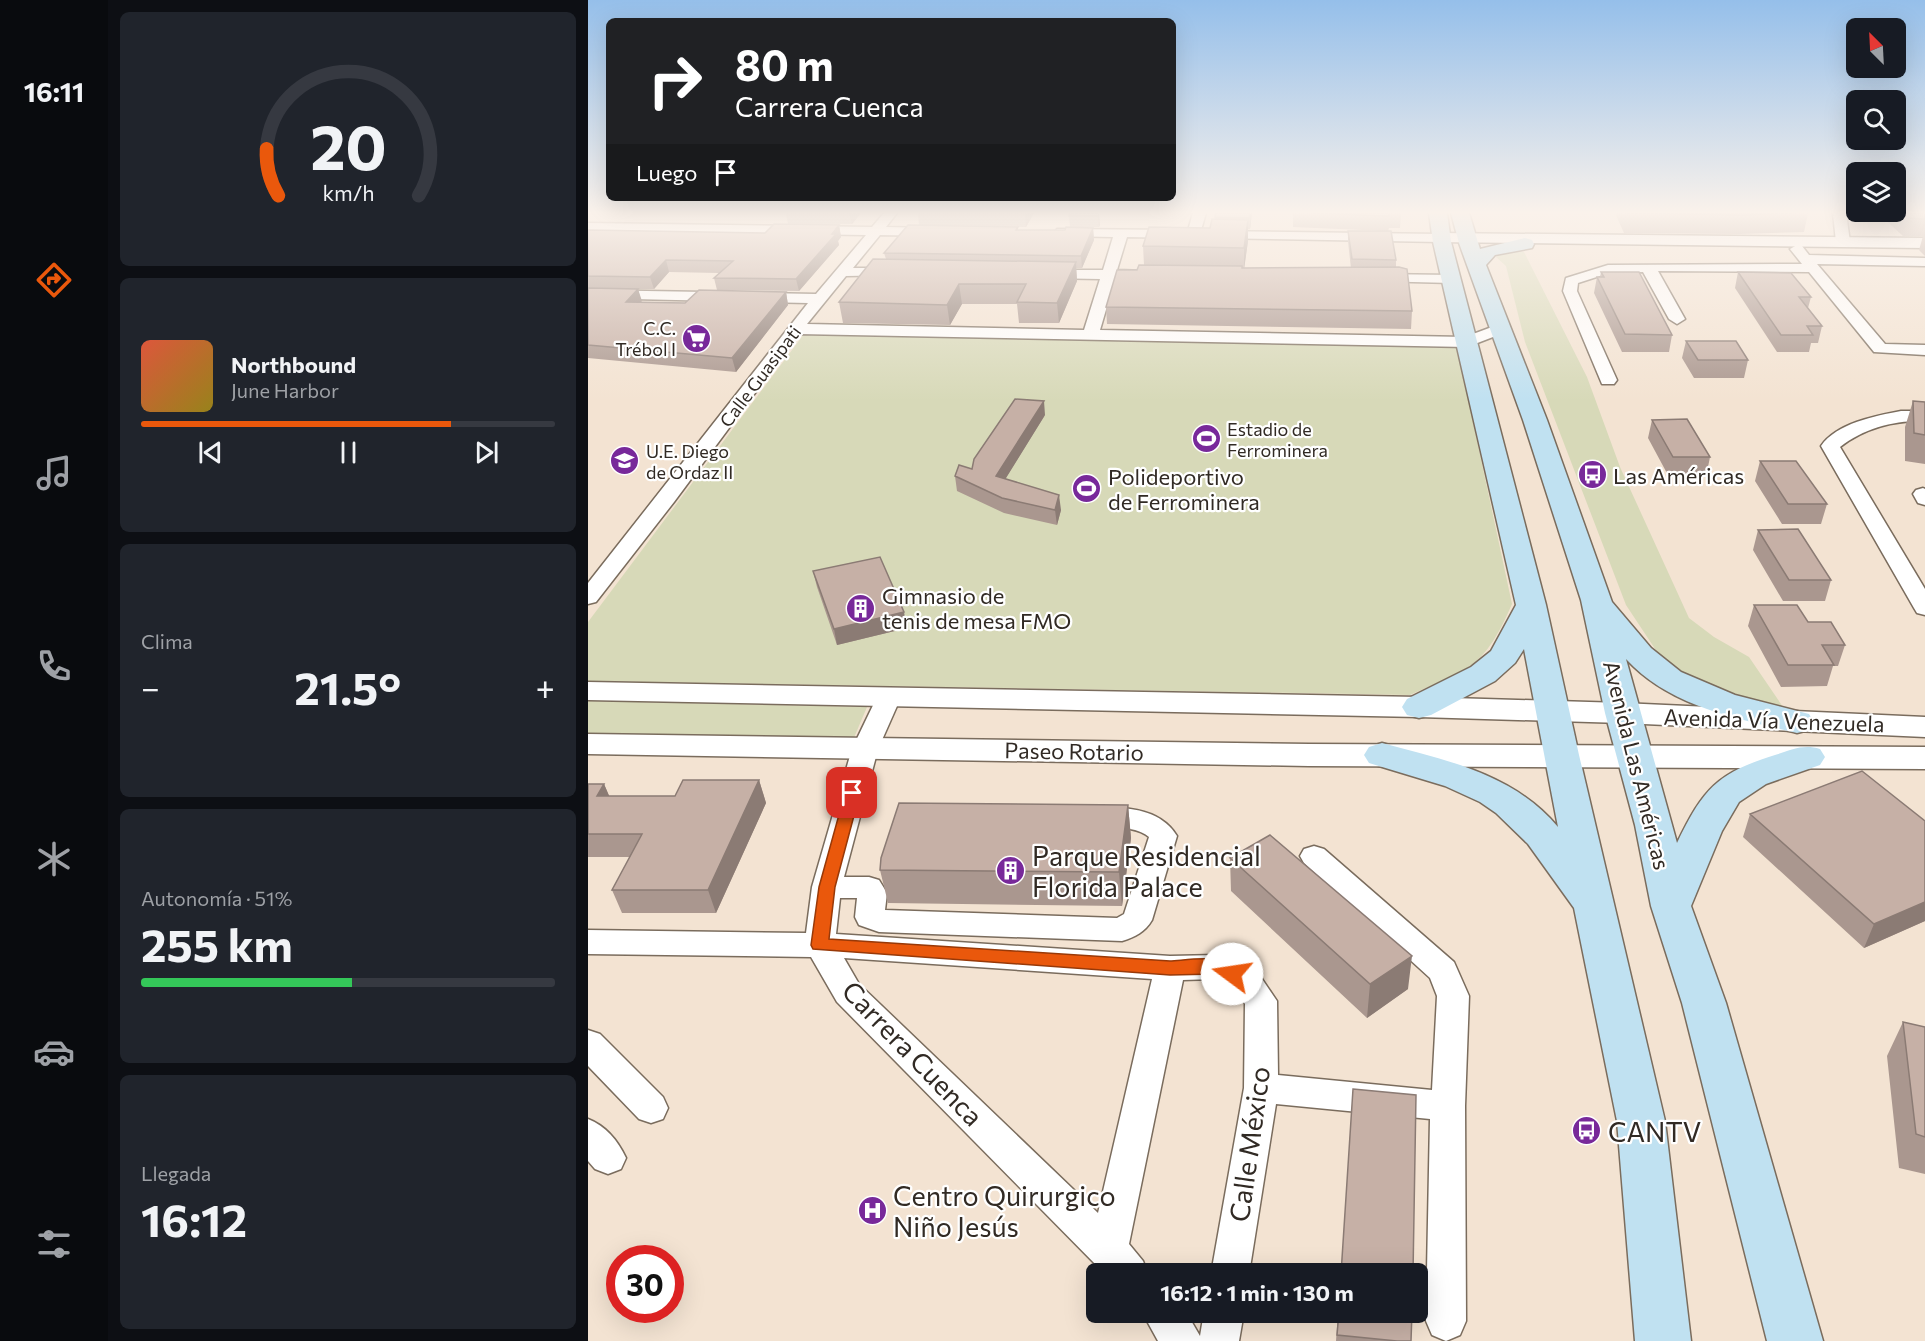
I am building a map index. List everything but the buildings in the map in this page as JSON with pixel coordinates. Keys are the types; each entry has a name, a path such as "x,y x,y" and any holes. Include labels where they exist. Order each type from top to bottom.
{"main road":[{"name":"Avenida Las Américas","path":"1453,276 1532,605 1551,710 1641,1121 1663,1341"},
{"name":"Avenida Las Américas","path":"1474,276 1500,328 1535,420 1596,600 1622,713 1654,825 1671,906 1704,1003 1797,1335"},
{"path":"1596,600 1633,648 1665,675 1802,740 1727,793 1709,816 1671,906"},
{"path":"1419,706 1483,674 1504,656 1532,605"},
{"path":"1382,754 1443,772 1485,788 1525,816 1554,851 1594,909"}],"street":[{"name":"Calle Guasipati","path":"588,597 667,498 795,329 841,276"},
{"path":"1091,334 1107,276"},
{"path":"1588,276 1571,281 1570,291 1608,380"},
{"path":"1653,276 1677,319"},
{"path":"1818,276 1880,349 1925,350"},
{"path":"1369,278 1452,279"},
{"path":"588,294 821,299"},
{"path":"795,329 1467,342 1500,328"},
{"path":"1922,600 1830,446 1841,436 1866,426 1925,416"},
{"path":"588,691 1551,710"},
{"path":"820,945 827,887 865,748 889,697"},
{"name":"Avenida Vía Venezuela","path":"1551,710 1622,713 1925,758"},
{"name":"Avenida Vía Venezuela","path":"1561,755 1633,754 1925,727"},
{"name":"Paseo Rotario","path":"588,744 1561,755"},
{"path":"827,887 869,888 873,900 870,917 879,921 1122,930 1131,926 1137,920 1163,836 1158,827 1148,821 1067,818"},
{"path":"1314,856 1443,971 1453,996 1448,1106 1446,1321"},
{"path":"588,942 820,945 1170,968 1119,1261"},
{"name":"Carrera Cuenca","path":"820,945 848,993 1119,1261"},
{"name":"Calle México","path":"1170,968 1218,967 1246,981 1261,1001 1261,1088 1232,1263"},
{"path":"588,1044 651,1108"},
{"path":"1261,1088 1448,1106"},
{"path":"1170,1323 1182,1341"},
{"path":"1219,1341 1222,1323"}],"green space":[{"path":"1508,276 1536,276 1587,377 1620,467 1689,618 1714,637 1749,657 1783,707 1733,699 1667,667 1626,605 1525,342"},
{"name":"Polideportivo de Ferrominera","path":"804,334 1457,347 1512,604 1484,654 1462,671 1410,695 588,681 588,622"},
{"path":"588,701 867,707 853,740 588,735"}],"place":[{"name":"C.C. Trébol I","path":"697,338"},
{"name":"Estadio de Ferrominera","path":"1206,439"},
{"name":"U.E. Diego de Ordaz II","path":"625,461"},
{"name":"Las Américas","path":"1592,475"},
{"name":"Polideportivo de Ferrominera","path":"1087,489"},
{"name":"Gimnasio de tenis de mesa FMO","path":"861,608"},
{"name":"Parque Residencial Florida Palace","path":"1011,871"},
{"name":"CANTV","path":"1587,1131"},
{"name":"Centro Quirurgico Niño Jesús","path":"872,1211"}],"route":[{"path":"852,793 827,887 820,945 1170,968 1218,967 1232,974"}]}
